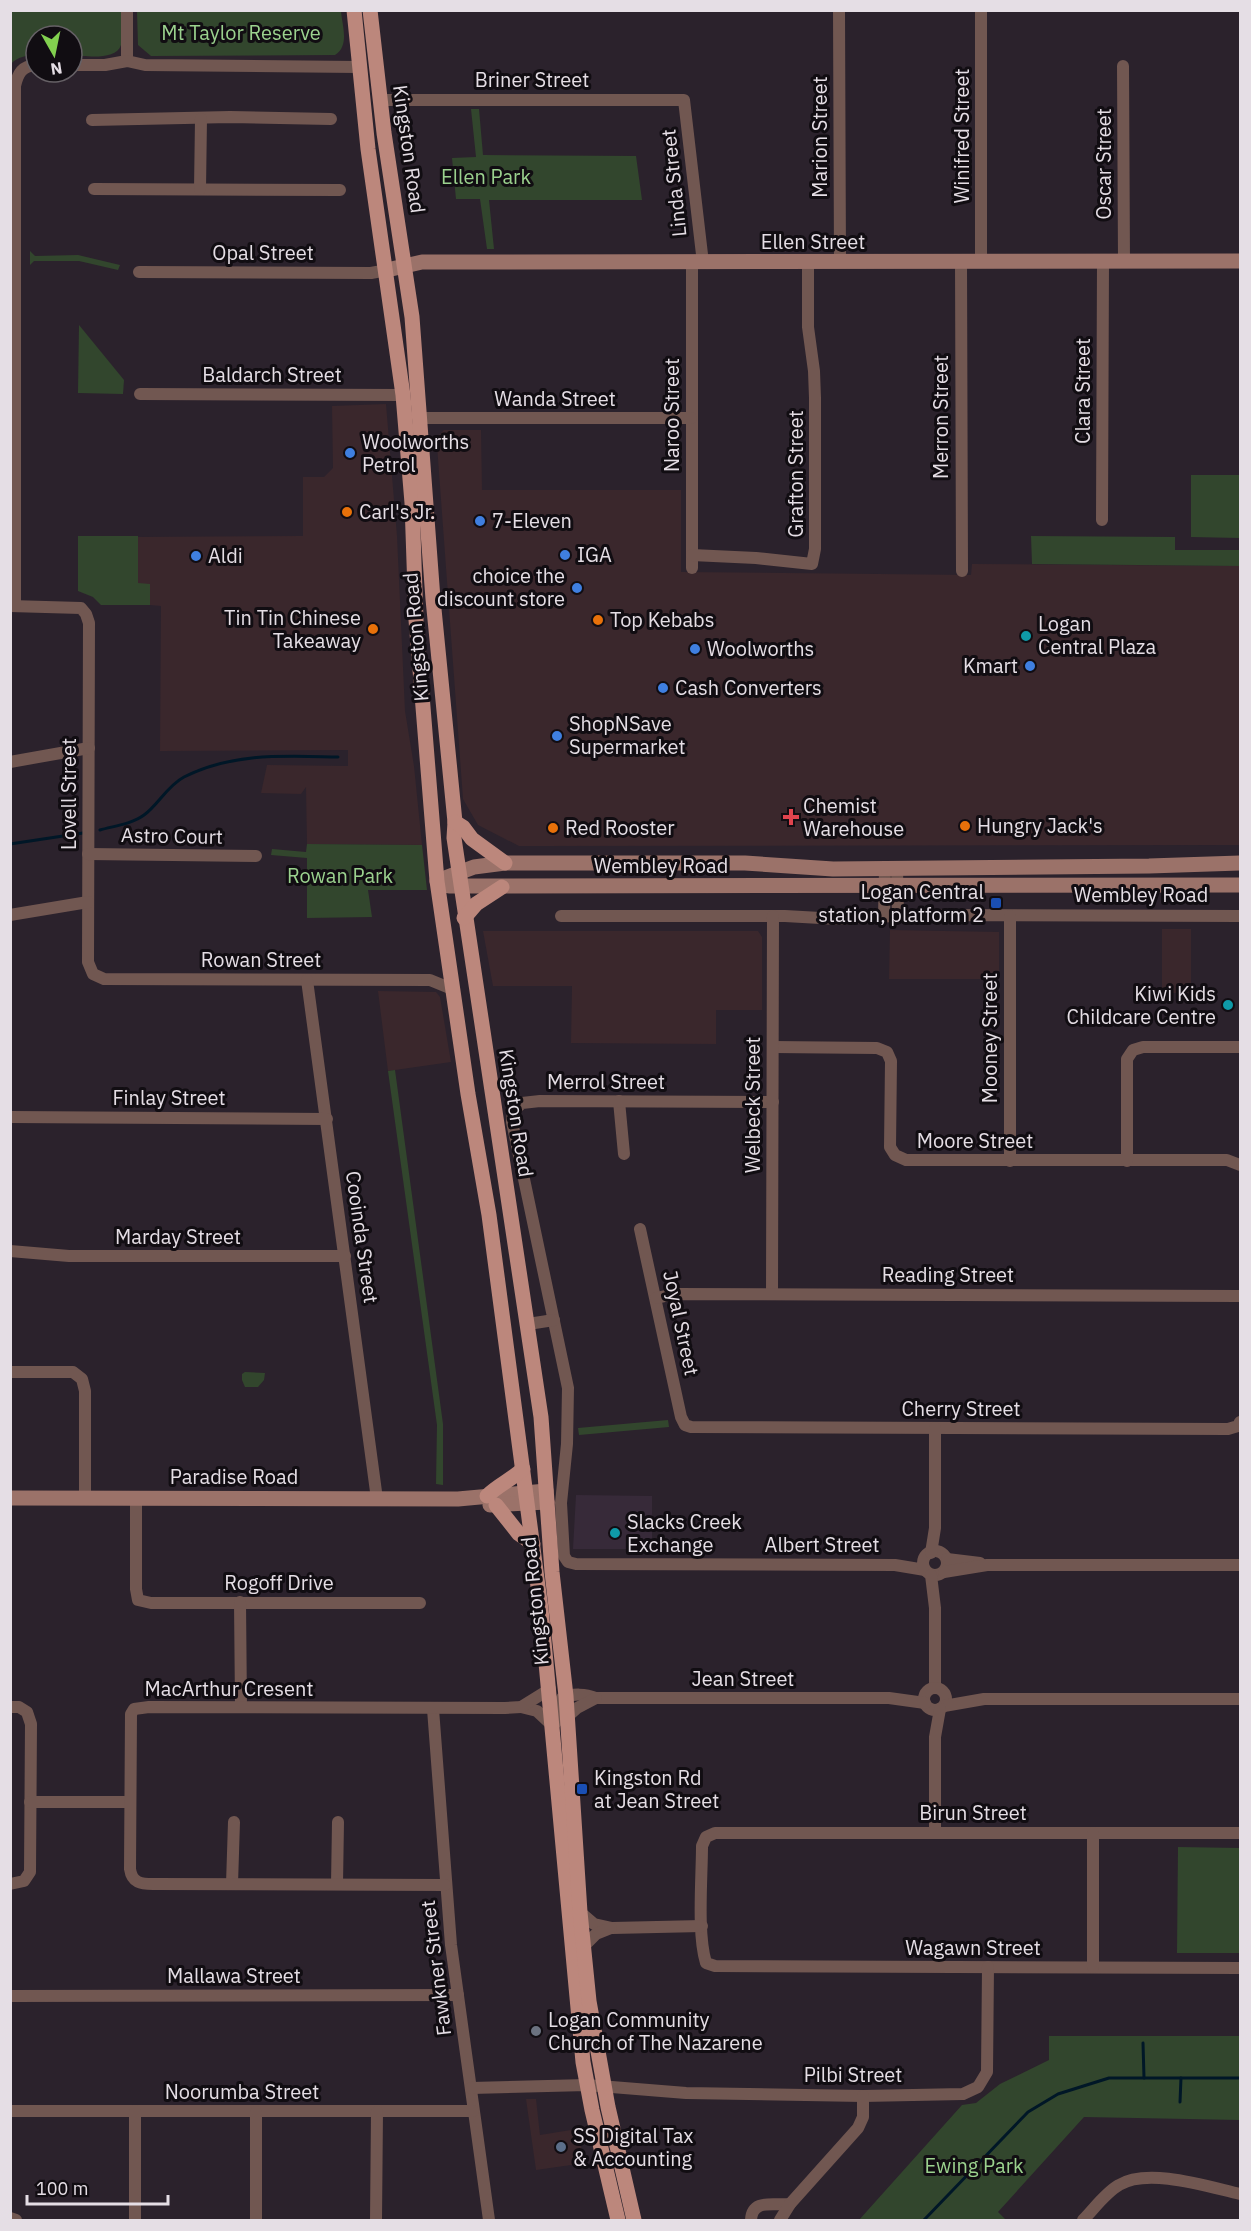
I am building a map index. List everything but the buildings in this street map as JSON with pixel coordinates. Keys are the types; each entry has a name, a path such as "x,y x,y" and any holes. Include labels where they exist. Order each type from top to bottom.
{"main road":[{"name":"Kingston Road","path":"354,10 368,148 403,395 412,502 416,620 438,883 452,989 490,1224 533,1544 550,1689 579,2026 587,2085 618,2220"},
{"name":"Kingston Road","path":"370,10 380,100 412,317 433,599 459,880 541,1417 552,1572 568,1716 580,1912 589,2001 604,2086 634,2220"},
{"name":"Ellen Street","path":"387,270 422,262 1240,261"},
{"path":"454,822 463,827 472,839 505,863"},
{"name":"Wembley Road","path":"459,880 481,865 505,863 745,863 833,869 1139,867 1240,863"},
{"name":"Wembley Road","path":"438,883 459,880 502,887 1240,885"},
{"path":"464,918 476,904 502,887"},
{"path":"523,1469 510,1481 496,1487 491,1501 519,1534 533,1544"},
{"name":"Paradise Road","path":"10,1498 491,1501 546,1496"}],"street":[{"path":"127,10 127,61"},
{"name":"Marion Street","path":"839,10 840,262"},
{"name":"Winifred Street","path":"981,10 981,262"},
{"path":"84,65 105,65 127,61 145,65 359,67"},
{"name":"Oscar Street","path":"1123,66 1124,262"},
{"path":"13,606 15,86 18,74 24,68"},
{"name":"Briner Street","path":"380,100 684,100"},
{"name":"Linda Street","path":"684,100 697,263"},
{"path":"92,120 230,117 331,118"},
{"path":"200,189 201,119"},
{"path":"94,189 340,190"},
{"name":"Merron Street","path":"961,262 962,571"},
{"name":"Clara Street","path":"1102,520 1103,262"},
{"name":"Naroo Street","path":"692,562 691,418 697,263"},
{"name":"Grafton Street","path":"692,562 756,558 812,564 815,549 815,398 808,327 808,263"},
{"name":"Opal Street","path":"139,272 371,273 387,270"},
{"name":"Baldarch Street","path":"140,394 403,395"},
{"name":"Wanda Street","path":"419,418 691,418"},
{"name":"Lovell Street","path":"13,606 81,608 89,623 88,962 93,974"},
{"path":"10,762 89,748"},
{"name":"Astro Court","path":"88,854 256,856"},
{"path":"884,917 891,887 891,868"},
{"path":"891,887 898,916"},
{"path":"10,915 88,902"},
{"name":"Wembley Road","path":"561,916 773,916 838,920 898,916 1240,916"},
{"name":"Welbeck Street","path":"772,1294 773,916"},
{"name":"Mooney Street","path":"1010,916 1010,1161"},
{"name":"Rowan Street","path":"430,980 450,971"},
{"name":"Rowan Street","path":"93,974 104,979 430,980 452,989"},
{"name":"Cooinda Street","path":"308,980 377,1499"},
{"name":"Moore Street","path":"773,1047 877,1048 887,1052 891,1061 890,1148 895,1155 906,1161 1227,1160 1240,1165"},
{"path":"1127,1161 1127,1059 1132,1050 1143,1047 1240,1047"},
{"path":"619,1101 624,1154"},
{"name":"Merrol Street","path":"568,1562 563,1551 561,1518 568,1395 512,1122 513,1111 520,1104 531,1102 773,1102"},
{"name":"Finlay Street","path":"10,1117 327,1119"},
{"name":"Joyal Street","path":"640,1229 681,1417 685,1425"},
{"name":"Marday Street","path":"10,1251 69,1256 345,1256"},
{"name":"Reading Street","path":"656,1298 675,1294 1240,1296"},
{"path":"528,1324 554,1320"},
{"path":"10,1372 73,1372 82,1379 85,1391 85,1498"},
{"name":"Cherry Street","path":"685,1425 718,1428 1228,1429 1239,1424"},
{"path":"935,1428 935,1833"},
{"name":"Rogoff Drive","path":"136,1498 135,1589 138,1600 151,1603 420,1603"},
{"name":"Albert Street","path":"568,1562 576,1564 1240,1565"},
{"path":"240,1602 241,1707"},
{"path":"521,1707 550,1689"},
{"path":"553,1726 559,1718 559,1702 566,1696"},
{"name":"Jean Street","path":"566,1696 935,1700 1240,1699"},
{"path":"568,1716 577,1708 596,1698"},
{"path":"10,1707 19,1707 27,1712 30,1718 30,1872 24,1881 10,1884"},
{"name":"MacArthur Cresent","path":"445,1885 143,1884 133,1879 129,1869 131,1714 134,1709 149,1707 433,1709 521,1707 537,1711 553,1726"},
{"name":"Fawkner Street","path":"433,1709 445,1885 489,2220"},
{"path":"30,1802 129,1802"},
{"path":"232,1884 234,1822"},
{"path":"337,1884 338,1822"},
{"name":"Birun Street","path":"702,1926 702,1846 706,1837 715,1833 1240,1833"},
{"path":"1093,1833 1093,1967"},
{"path":"580,1912 594,1924 612,1928 702,1926"},
{"name":"Wagawn Street","path":"702,1926 702,1952 706,1963 715,1966 1240,1968"},
{"path":"583,1947 596,1934 612,1928"},
{"name":"Pilbi Street","path":"471,2088 587,2085 686,2093 863,2096 963,2094 978,2087 987,2073 988,1967"},
{"name":"Mallawa Street","path":"10,1995 458,1995"},
{"path":"780,2220 790,2204 858,2128 862,2117 863,2096"},
{"name":"Noorumba Street","path":"10,2111 473,2111"},
{"path":"135,2111 135,2220"},
{"path":"256,2112 256,2220"},
{"path":"376,2220 377,2112"},
{"path":"1084,2220 1116,2186 1125,2181 1141,2178 1182,2182 1240,2194"},
{"path":"751,2220 751,2214 755,2208 762,2205 790,2204"},
{"path":"10,2218 16,2220"}],"shaded area":[{"path":"386,404 397,536 405,711 414,766 422,845 307,844 306,787 301,794 261,793 267,765 348,766 348,750 160,751 161,606 150,605 150,584 138,584 138,537 303,536 303,477 324,477 333,468 332,406"},
{"path":"444,430 481,430 482,490 681,490 681,572 971,575 972,564 1240,566 1240,845 519,846 478,825 463,799 437,445 438,436"},
{"path":"1162,929 1191,929 1191,993 1162,993"},
{"path":"890,930 999,932 999,979 889,979"},
{"path":"483,931 758,931 762,937 762,1010 716,1010 716,1044 571,1043 572,986 493,986"},
{"path":"378,991 436,992 440,997 451,1062 388,1071"},
{"name":"Slacks Creek Exchange","path":"576,1495 652,1496 652,1549 573,1549"},
{"path":"526,2099 536,2099 540,2135 577,2129 585,2163 536,2170"}],"green space":[{"name":"Mt Taylor Reserve","path":"11,11 122,11 121,45 113,53 84,56 84,24 24,24 24,56 11,64"},
{"name":"Mt Taylor Reserve","path":"137,11 341,11 344,41 340,51 335,55 151,56 138,45"},
{"name":"Ellen Park","path":"471,109 479,109 483,155 636,156 642,200 489,200 494,249 487,249 480,199 456,199 452,158 476,157"},
{"path":"30,251 35,256 78,255 120,265 118,270 79,261 34,261 30,265"},
{"path":"79,325 124,380 123,394 78,393"},
{"path":"1191,475 1240,475 1240,538 1191,537"},
{"path":"78,536 138,536 138,583 150,584 150,605 101,605 93,597 78,591"},
{"path":"1031,536 1175,537 1175,550 1240,550 1240,566 1032,564"},
{"name":"Rowan Park","path":"307,844 422,845 427,890 368,890 372,917 307,918 307,858 271,855 272,849 306,852"},
{"path":"395,1070 443,1424 443,1485 436,1484 437,1425 388,1071"},
{"path":"245,1372 265,1373 264,1380 258,1387 245,1387 242,1374"},
{"path":"668,1420 669,1427 579,1435 578,1428"},
{"path":"1178,1847 1240,1848 1240,1953 1177,1953"},
{"name":"Ewing Park","path":"1049,2036 1240,2036 1240,2120 1084,2117 998,2212 1006,2220 859,2220 962,2105 976,2103 1000,2084 1049,2060"}],"waterway":[{"path":"100,830 139,818 184,777 222,763 259,757 338,757"},
{"path":"10,844 83,833"},
{"path":"1143,2043 1144,2078"},
{"path":"924,2220 1028,2112 1058,2094 1109,2078 1240,2078"},
{"path":"1180,2102 1181,2078"}],"place":[{"name":"Woolworths Petrol","path":"350,453"},
{"name":"Carl's Jr.","path":"347,512"},
{"name":"7-Eleven","path":"480,521"},
{"name":"IGA","path":"565,555"},
{"name":"Aldi","path":"196,556"},
{"name":"choice the discount store","path":"577,588"},
{"name":"Top Kebabs","path":"598,620"},
{"name":"Tin Tin Chinese Takeaway","path":"373,629"},
{"name":"Logan Central Plaza","path":"1026,636"},
{"name":"Woolworths","path":"695,649"},
{"name":"Kmart","path":"1030,666"},
{"name":"Cash Converters","path":"663,688"},
{"name":"ShopNSave Supermarket","path":"557,736"},
{"name":"Chemist Warehouse","path":"791,817"},
{"name":"Hungry Jack's","path":"965,826"},
{"name":"Red Rooster","path":"553,828"},
{"name":"Logan Central station, platform 2","path":"996,903"},
{"name":"Kiwi Kids Childcare Centre","path":"1228,1005"},
{"name":"Slacks Creek Exchange","path":"615,1533"},
{"name":"Kingston Rd at Jean Street","path":"582,1789"},
{"name":"Logan Community Church of The Nazarene","path":"536,2031"},
{"name":"SS Digital Tax & Accounting","path":"561,2147"}]}
